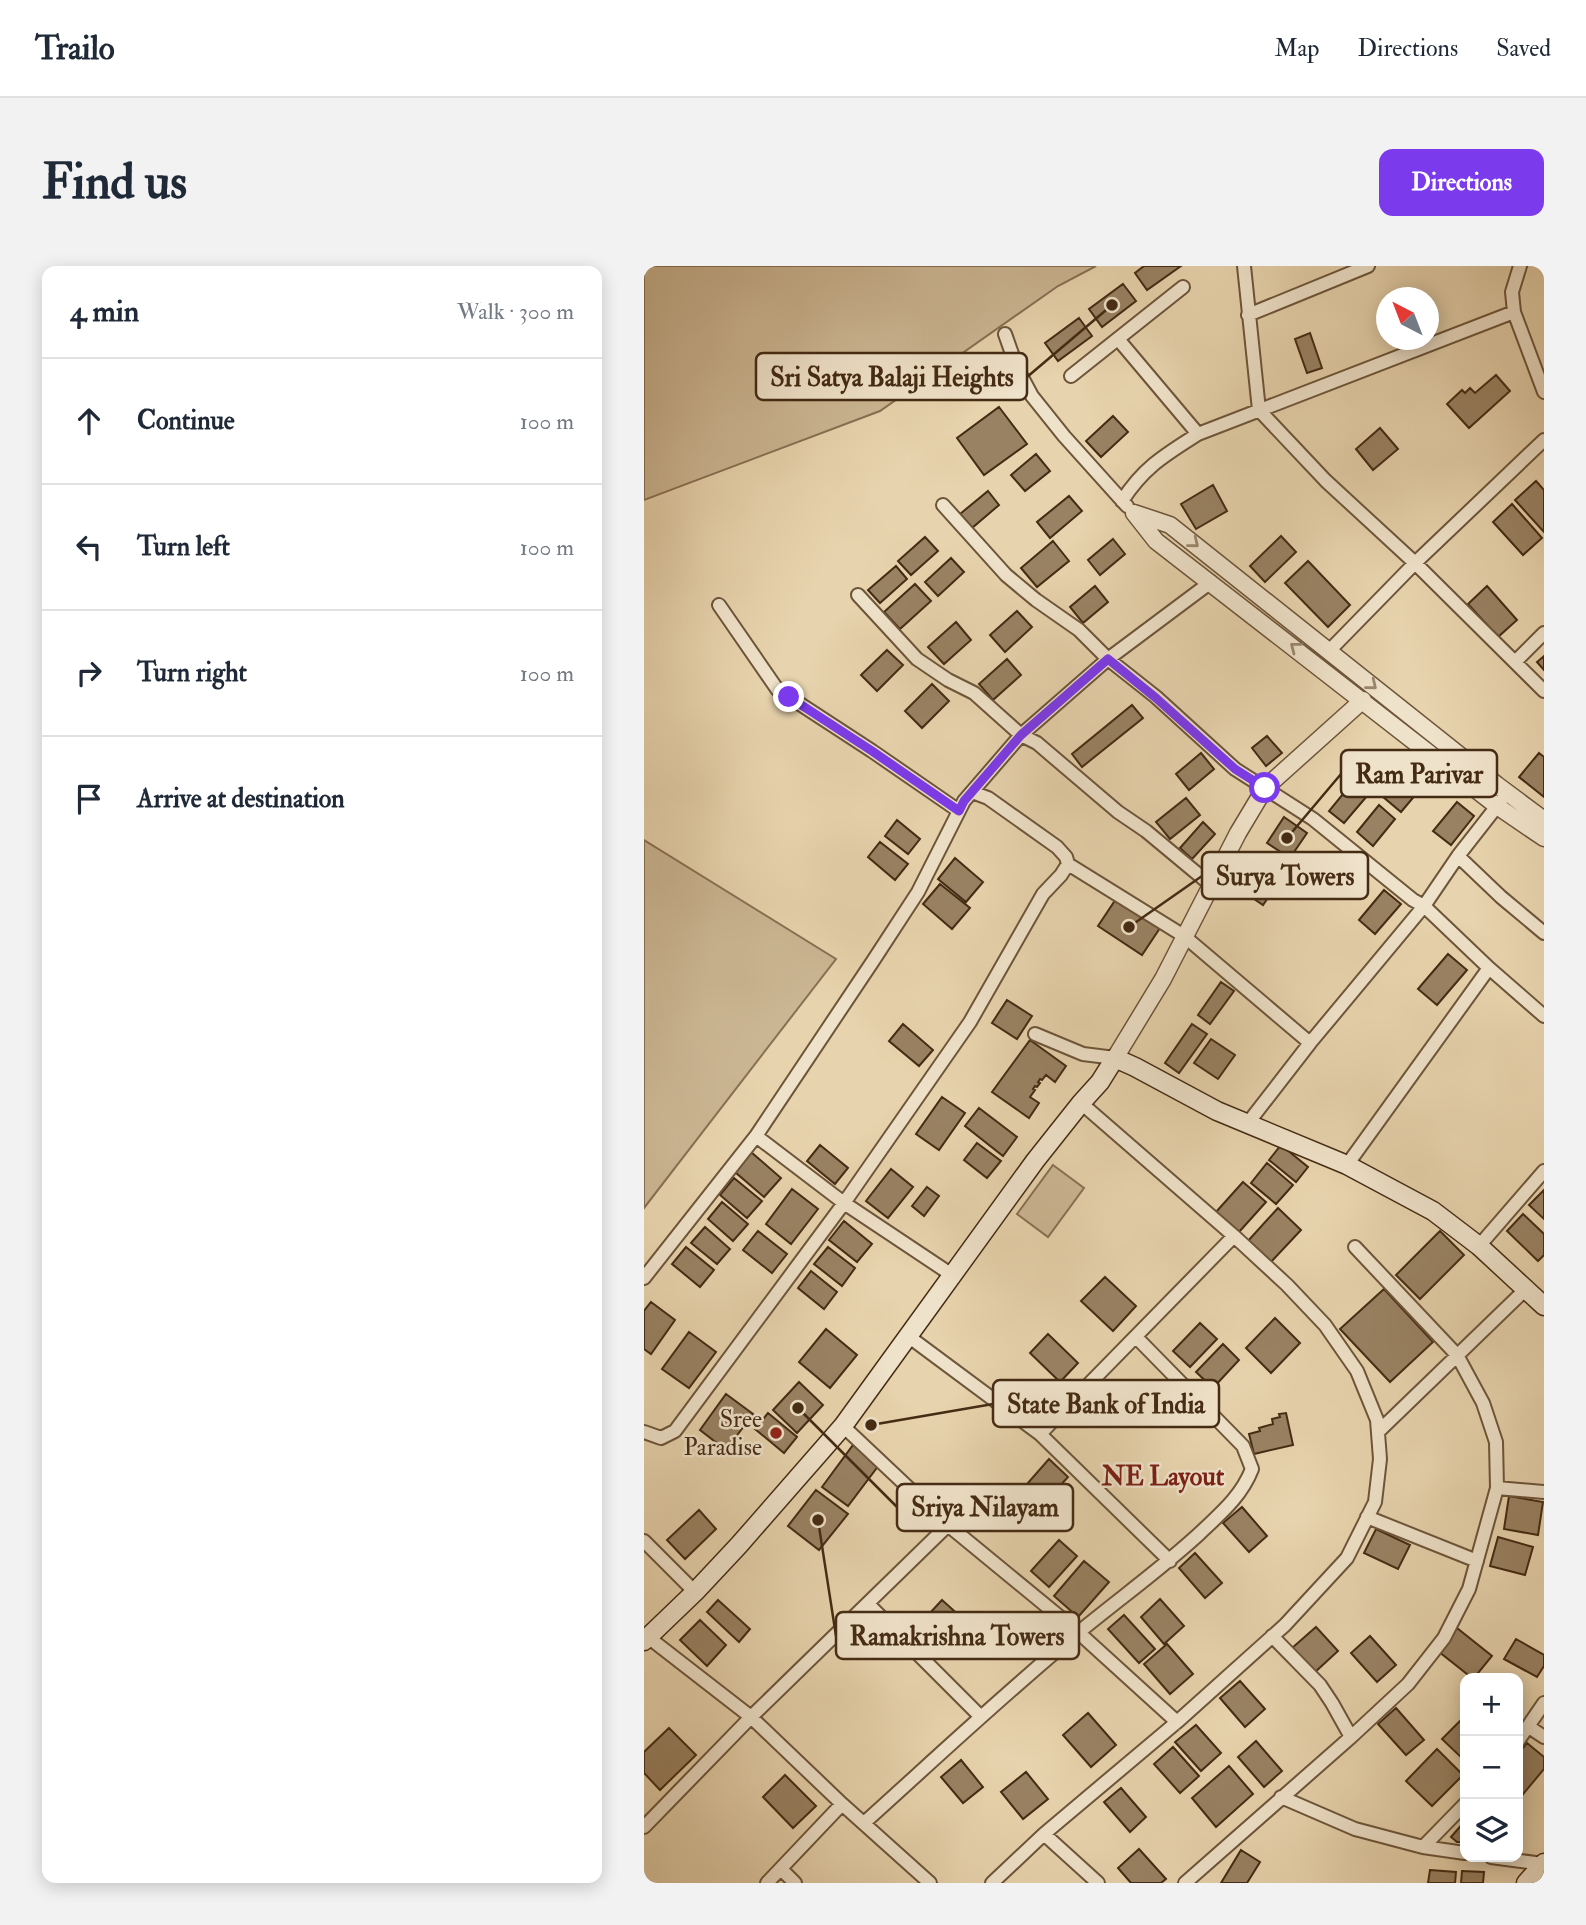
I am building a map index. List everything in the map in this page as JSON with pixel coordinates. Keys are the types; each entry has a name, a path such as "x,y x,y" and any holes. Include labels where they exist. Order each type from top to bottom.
{"main road":[{"path":"646,1639 739,1545 843,1426 1035,1161 1100,1082 1115,1058 1217,1111 1347,1165 1433,1211 1479,1247 1544,1306"},
{"path":"1526,1883 1544,1864"}],"street":[{"path":"1244,266 1259,410 1326,481 1544,691"},
{"path":"1248,315 1368,266"},
{"path":"1520,266 1512,292 1514,312 1544,392"},
{"path":"1071,376 1183,287"},
{"path":"1122,501 1136,480 1158,460 1198,434 1514,312"},
{"path":"1005,334 1017,368 1032,396 1156,541 1363,700 1503,799"},
{"path":"1118,339 1198,434"},
{"path":"1329,651 1544,440"},
{"path":"943,505 1006,575 1079,631 1235,769 1313,819 1424,906 1544,1016"},
{"path":"1134,513 1170,525 1329,651 1543,831"},
{"path":"644,1278 755,1136 918,892 964,801 1021,735 1108,659 1211,582"},
{"path":"858,595 917,659 948,680 974,692 1021,735 1037,743 1118,812 1146,831 1211,885"},
{"path":"719,604 778,689 959,811"},
{"path":"1515,662 1544,633"},
{"path":"1035,1034 1083,1054 1115,1058 1163,979 1238,833 1265,788 1363,700"},
{"path":"972,792 988,798 1057,847 1068,863 1184,936 1310,1043"},
{"path":"1248,1123 1310,1043 1424,906 1458,856 1503,799"},
{"path":"1458,856 1544,933"},
{"path":"644,1432 661,1438 675,1432 844,1203 970,1022 1043,894 1068,863"},
{"path":"1347,1165 1489,968"},
{"path":"992,1883 1044,1834 1177,1722 1285,1625 1347,1558 1375,1502 1380,1459 1377,1420 1357,1371 1325,1325 1287,1284 1081,1103"},
{"path":"755,1136 844,1203 952,1275"},
{"path":"1479,1247 1544,1171"},
{"path":"1040,1434 1234,1237"},
{"path":"1185,1883 1408,1684 1444,1638 1469,1589 1497,1488 1496,1442 1483,1403 1457,1355 1356,1247"},
{"path":"1378,1432 1526,1289"},
{"path":"908,1336 1040,1434 1170,1561"},
{"path":"864,1823 1078,1632 1170,1561 1238,1497 1247,1483 1252,1469 1243,1446 1136,1337"},
{"path":"843,1426 948,1525 1078,1632 1177,1722"},
{"path":"1497,1488 1544,1492"},
{"path":"1367,1517 1477,1561"},
{"path":"644,1827 751,1717 948,1525"},
{"path":"644,1541 695,1592"},
{"path":"868,1604 981,1717"},
{"path":"1272,1636 1320,1685 1351,1737"},
{"path":"646,1639 751,1717 927,1882"},
{"path":"1522,1736 1544,1703"},
{"path":"1528,1727 1544,1737"},
{"path":"1281,1797 1355,1829 1423,1847 1460,1852"},
{"path":"767,1883 842,1804"},
{"path":"1423,1847 1460,1809"},
{"path":"1044,1834 1098,1883"},
{"path":"1523,1861 1544,1864"},
{"path":"780,1869 795,1883"}],"shaded area":[{"path":"644,266 1096,266 1058,286 880,411 644,500"},
{"path":"644,840 836,959 644,1208"},
{"path":"1053,1165 1084,1188 1048,1237 1017,1214"}],"building":[{"path":"1144,266 1181,266 1147,290 1135,273"},
{"path":"1123,284 1136,301 1102,327 1089,309"},
{"path":"1079,318 1092,336 1058,361 1045,343"},
{"path":"1310,333 1322,368 1307,373 1295,339"},
{"path":"1496,375 1510,391 1469,428 1447,404 1462,390 1465,393 1470,388 1475,393"},
{"path":"999,407 1027,444 984,475 957,438"},
{"path":"1113,416 1128,432 1101,457 1086,441"},
{"path":"1380,428 1398,449 1373,470 1356,449"},
{"path":"1036,454 1050,471 1025,491 1011,475"},
{"path":"1536,481 1544,490 1544,532 1515,500"},
{"path":"1213,485 1227,511 1196,529 1181,504"},
{"path":"988,491 999,505 972,528 960,514"},
{"path":"1069,496 1082,511 1050,538 1037,522"},
{"path":"1512,504 1542,538 1523,555 1493,522"},
{"path":"1281,536 1296,552 1265,582 1250,566"},
{"path":"925,537 938,551 911,575 898,561"},
{"path":"1113,539 1125,554 1100,575 1088,560"},
{"path":"1053,541 1069,561 1037,587 1021,568"},
{"path":"951,558 964,572 938,596 925,582"},
{"path":"1308,561 1350,605 1328,627 1285,583"},
{"path":"896,566 907,579 880,603 868,590"},
{"path":"915,584 931,601 900,629 884,612"},
{"path":"1095,586 1108,602 1083,623 1070,607"},
{"path":"1487,586 1517,620 1498,637 1468,604"},
{"path":"1017,611 1032,627 1005,652 990,635"},
{"path":"956,622 971,640 944,664 928,647"},
{"path":"887,650 903,665 877,691 861,675"},
{"path":"1544,656 1544,670 1537,662"},
{"path":"1007,659 1021,675 993,700 979,684"},
{"path":"932,684 949,701 922,728 905,711"},
{"path":"1132,705 1143,718 1082,767 1072,754"},
{"path":"1267,736 1282,753 1266,766 1252,748"},
{"path":"1201,753 1214,769 1189,790 1176,774"},
{"path":"1539,753 1544,757 1544,797 1519,777"},
{"path":"1408,764 1427,781 1401,812 1382,796"},
{"path":"1352,783 1367,796 1344,823 1329,811"},
{"path":"1186,798 1200,815 1170,839 1156,822"},
{"path":"1457,802 1474,816 1451,845 1433,831"},
{"path":"1379,805 1395,819 1373,846 1357,832"},
{"path":"1284,817 1307,833 1290,858 1267,843"},
{"path":"897,820 920,839 908,854 885,836"},
{"path":"1203,822 1215,834 1192,859 1180,848"},
{"path":"880,842 908,864 895,880 868,857"},
{"path":"955,858 983,882 966,902 938,879"},
{"path":"1245,870 1274,889 1263,905 1235,886"},
{"path":"940,884 970,908 952,929 923,904"},
{"path":"1384,890 1401,904 1375,934 1359,920"},
{"path":"1116,899 1160,928 1142,955 1098,926"},
{"path":"1448,954 1467,970 1437,1005 1418,989"},
{"path":"1221,982 1234,991 1210,1024 1198,1015"},
{"path":"1007,1000 1032,1016 1017,1039 992,1023"},
{"path":"903,1024 933,1050 919,1066 889,1041"},
{"path":"1192,1024 1207,1034 1179,1073 1165,1063"},
{"path":"1211,1039 1235,1055 1218,1079 1194,1063"},
{"path":"1030,1040 1066,1066 1055,1082 1046,1075 1040,1079 1037,1087 1035,1086 1030,1097 1039,1103 1029,1118 992,1092"},
{"path":"942,1097 965,1113 939,1150 916,1134"},
{"path":"979,1108 1017,1137 1003,1156 965,1126"},
{"path":"977,1143 1001,1161 987,1178 964,1160"},
{"path":"820,1145 848,1168 835,1184 807,1161"},
{"path":"1281,1145 1308,1167 1296,1182 1269,1160"},
{"path":"751,1152 781,1178 764,1197 735,1172"},
{"path":"1267,1163 1293,1185 1276,1204 1251,1183"},
{"path":"891,1169 913,1187 888,1218 866,1201"},
{"path":"734,1178 762,1201 747,1218 720,1195"},
{"path":"1243,1182 1266,1202 1239,1232 1216,1212"},
{"path":"927,1187 939,1196 924,1216 912,1206"},
{"path":"792,1189 818,1209 791,1244 766,1224"},
{"path":"1544,1190 1544,1219 1529,1205"},
{"path":"722,1202 748,1224 733,1241 708,1219"},
{"path":"1278,1208 1301,1230 1269,1264 1247,1242"},
{"path":"1523,1214 1544,1234 1544,1255 1538,1261 1507,1231"},
{"path":"844,1221 872,1244 857,1262 829,1240"},
{"path":"705,1227 730,1249 717,1264 691,1243"},
{"path":"758,1231 787,1254 772,1273 743,1250"},
{"path":"1440,1231 1464,1255 1420,1299 1396,1275"},
{"path":"686,1247 714,1270 700,1287 672,1264"},
{"path":"828,1247 855,1268 842,1286 814,1264"},
{"path":"811,1271 837,1292 824,1309 798,1288"},
{"path":"1105,1277 1136,1306 1113,1331 1081,1301"},
{"path":"1384,1289 1433,1342 1390,1382 1340,1329"},
{"path":"651,1302 675,1320 651,1354 644,1349 644,1311"},
{"path":"1275,1318 1300,1343 1271,1373 1246,1348"},
{"path":"1200,1323 1217,1339 1190,1367 1173,1351"},
{"path":"826,1329 857,1355 830,1388 799,1362"},
{"path":"689,1332 716,1352 689,1388 662,1369"},
{"path":"1048,1334 1078,1363 1060,1382 1030,1353"},
{"path":"1223,1344 1239,1360 1213,1388 1196,1372"},
{"path":"799,1382 823,1405 797,1433 773,1410"},
{"path":"726,1394 753,1414 726,1450 700,1430"},
{"name":"Sree Paradise","path":"768,1413 797,1437 784,1453 755,1429"},
{"path":"1286,1413 1293,1445 1254,1454 1249,1434 1273,1424 1272,1419"},
{"path":"853,1445 879,1465 848,1506 822,1487"},
{"path":"1049,1459 1068,1477 1039,1509 1020,1492"},
{"path":"816,1490 848,1514 819,1550 788,1526"},
{"path":"1509,1496 1543,1502 1538,1535 1504,1529"},
{"path":"1242,1507 1267,1536 1249,1552 1223,1523"},
{"path":"699,1510 716,1529 685,1559 667,1540"},
{"path":"1376,1529 1410,1545 1398,1569 1364,1553"},
{"path":"1498,1537 1533,1547 1525,1575 1490,1566"},
{"path":"1059,1540 1077,1556 1049,1587 1031,1571"},
{"path":"1195,1553 1222,1583 1205,1598 1179,1568"},
{"path":"1084,1561 1109,1582 1078,1617 1054,1596"},
{"path":"1160,1599 1184,1626 1164,1644 1141,1617"},
{"path":"718,1600 750,1629 739,1642 707,1612"},
{"path":"942,1600 961,1617 935,1646 916,1628"},
{"path":"1124,1615 1155,1649 1139,1663 1108,1629"},
{"path":"700,1620 726,1645 707,1666 680,1640"},
{"path":"1316,1627 1338,1651 1314,1673 1292,1648"},
{"path":"1457,1628 1492,1656 1478,1673 1466,1673 1438,1651"},
{"path":"1370,1636 1396,1665 1377,1682 1351,1653"},
{"path":"1516,1639 1544,1655 1544,1666 1537,1677 1504,1659"},
{"path":"1167,1644 1193,1674 1170,1694 1144,1664"},
{"path":"1240,1681 1265,1709 1245,1727 1220,1698"},
{"path":"1396,1708 1424,1740 1406,1755 1378,1724"},
{"path":"1088,1713 1116,1745 1091,1767 1063,1735"},
{"path":"1460,1721 1460,1756 1442,1739"},
{"path":"1196,1725 1221,1753 1201,1771 1175,1742"},
{"path":"669,1728 696,1755 660,1790 644,1773 644,1752"},
{"path":"1256,1741 1282,1771 1264,1787 1238,1757"},
{"path":"1527,1743 1544,1757 1544,1769 1523,1794 1523,1748"},
{"path":"1173,1747 1199,1776 1180,1793 1154,1764"},
{"path":"1437,1749 1460,1772 1460,1778 1432,1806 1406,1781"},
{"path":"961,1760 983,1787 963,1803 941,1777"},
{"path":"1229,1766 1253,1794 1216,1827 1192,1798"},
{"path":"1026,1772 1048,1799 1023,1819 1001,1792"},
{"path":"785,1775 816,1806 793,1828 763,1797"},
{"path":"1121,1788 1146,1817 1130,1832 1104,1802"},
{"path":"1460,1827 1460,1842 1451,1837"},
{"path":"1139,1849 1166,1879 1161,1883 1131,1883 1118,1868"},
{"path":"1241,1850 1260,1862 1247,1883 1221,1883"},
{"path":"1430,1870 1456,1872 1455,1883 1428,1883"},
{"path":"1462,1871 1484,1872 1483,1883 1461,1883"}],"place":[{"name":"Sri Satya Balaji Heights","path":"1112,305"},
{"name":"Ram Parivar","path":"1287,838"},
{"name":"Surya Towers","path":"1129,927"},
{"name":"Sriya Nilayam","path":"798,1408"},
{"name":"State Bank of India","path":"871,1425"},
{"name":"Sree Paradise","path":"776,1433"},
{"name":"Ramakrishna Towers","path":"818,1520"}],"district":[{"name":"NE Layout","path":"1163,1476"}],"route":[{"path":"789,697 959,811 964,801 1021,735 1108,659 1235,769 1265,788"}]}
